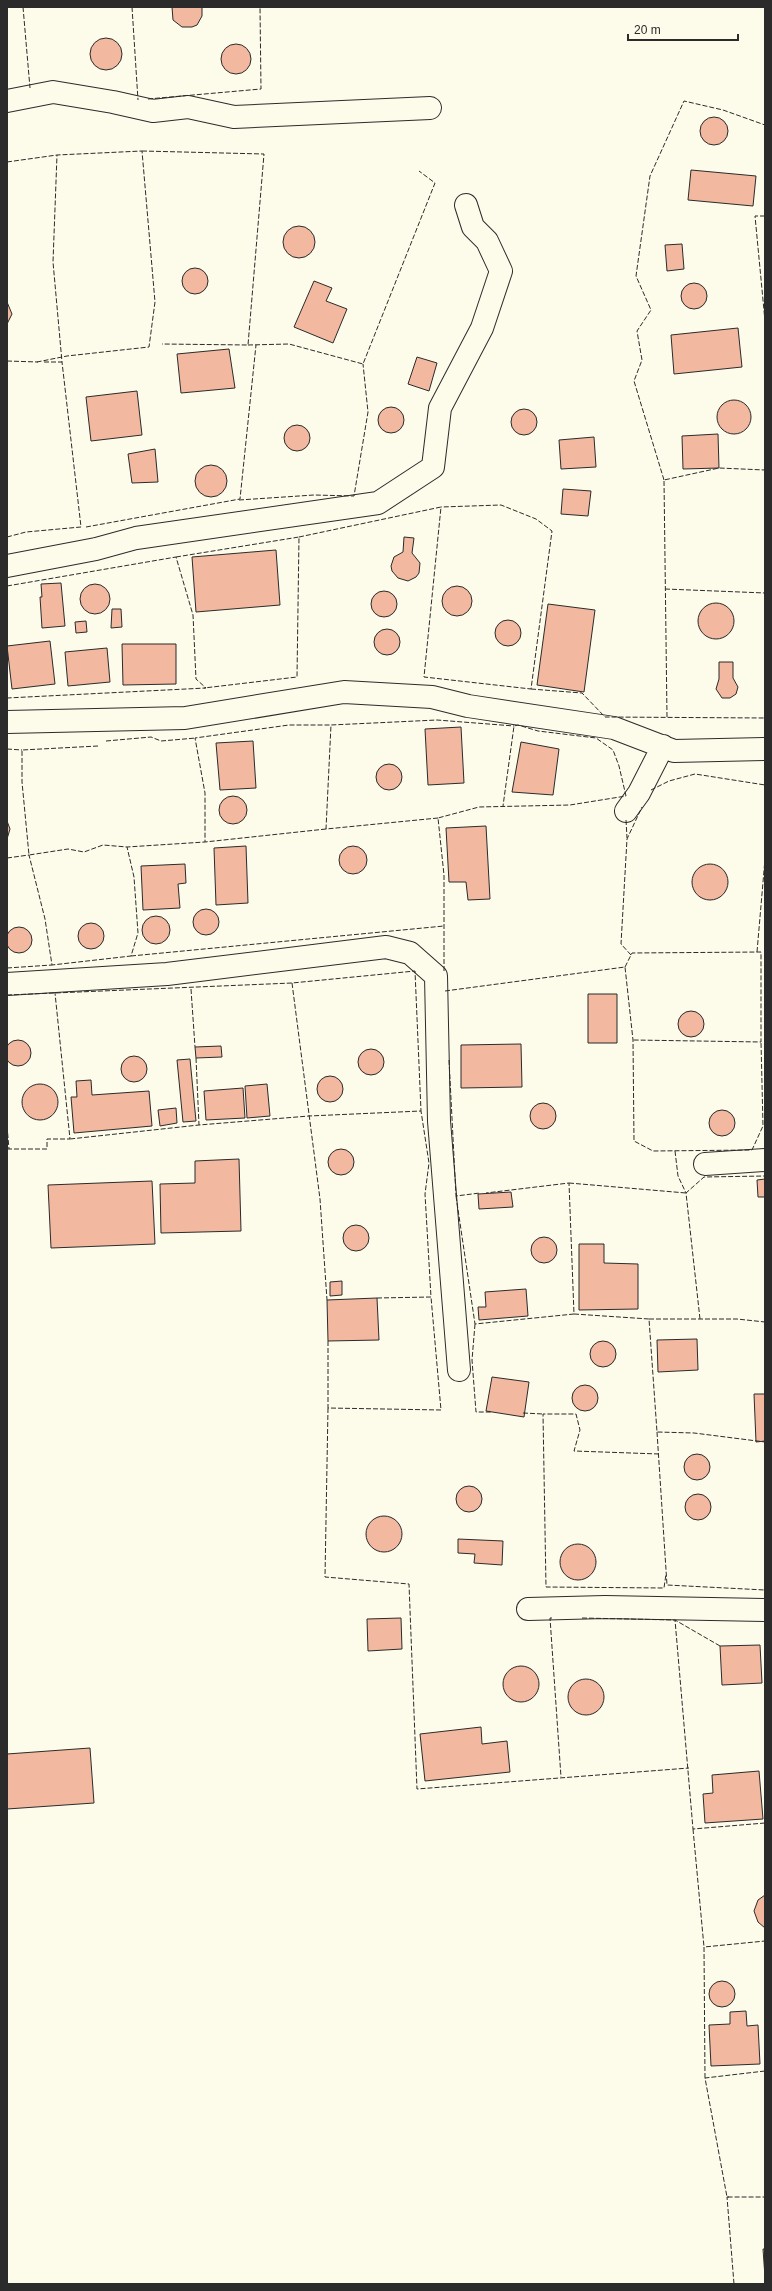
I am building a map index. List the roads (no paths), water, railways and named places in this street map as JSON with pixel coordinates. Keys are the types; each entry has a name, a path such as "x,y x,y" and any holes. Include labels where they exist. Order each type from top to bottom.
{"street":[{"path":"7,101 53,92 113,102 153,111 188,107 234,117 430,108"},
{"path":"7,566 96,549 136,538 378,503 433,467 440,408 482,328 501,271 486,241 472,227 466,205"},
{"path":"7,722 185,718 344,692 432,697 468,706 614,728 674,751 765,750"},
{"path":"626,811 639,793 663,746"},
{"path":"7,984 167,974 386,946 410,953 436,976 439,1121 459,1370"},
{"path":"705,1164 765,1160"},
{"path":"528,1609 605,1607 765,1610"}]}
